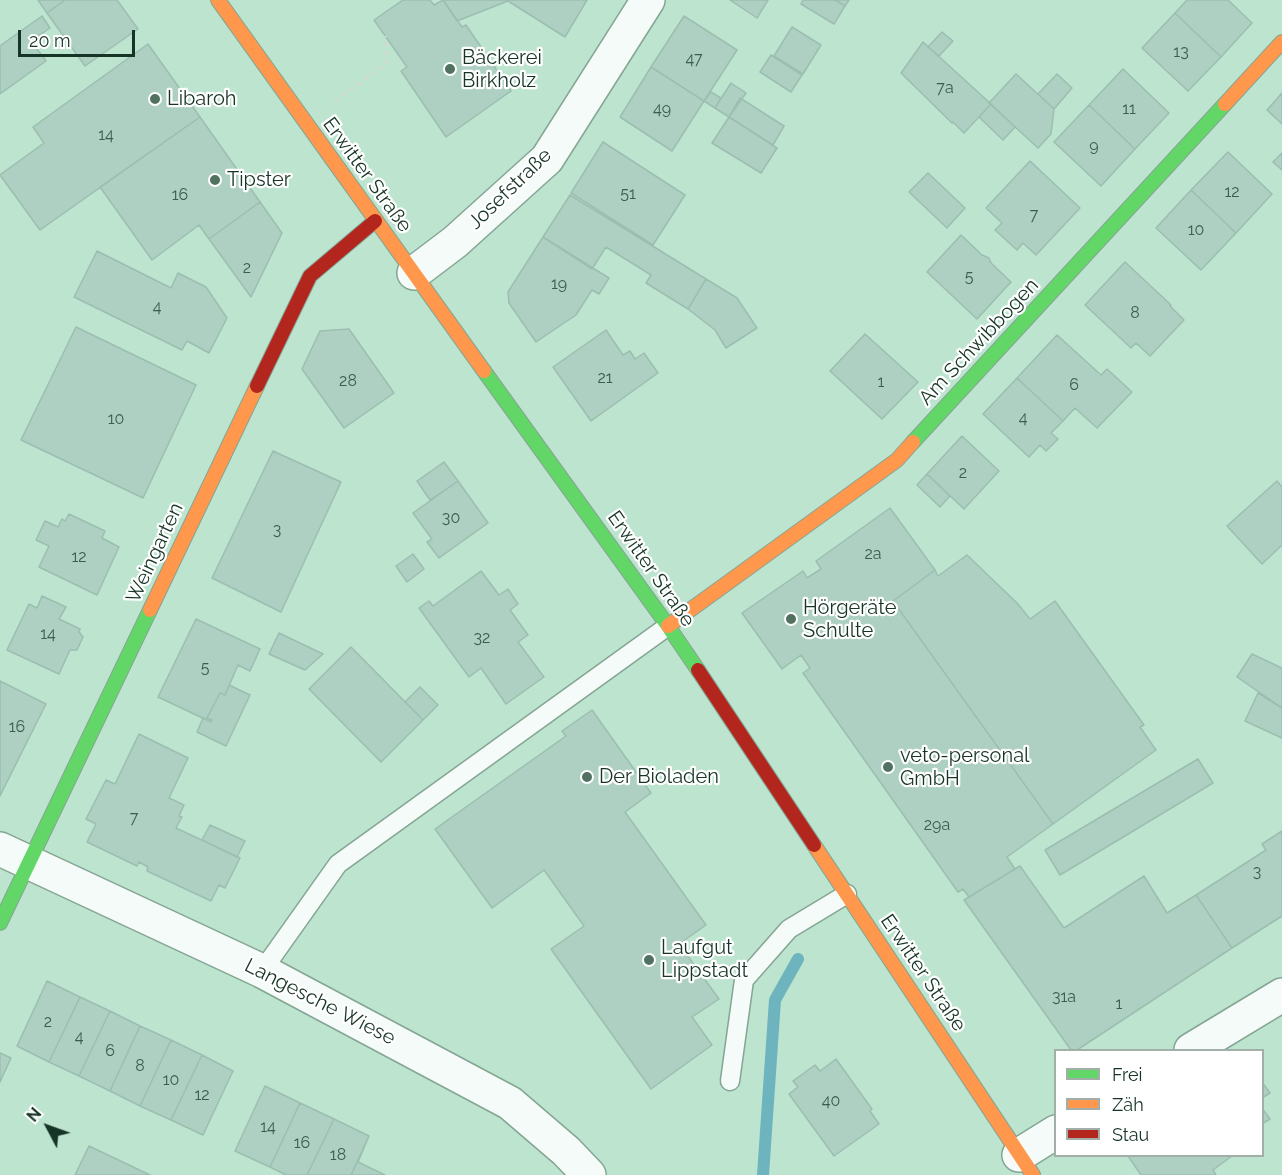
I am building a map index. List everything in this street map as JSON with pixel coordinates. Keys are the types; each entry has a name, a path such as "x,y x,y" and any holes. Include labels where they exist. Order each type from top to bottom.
{"street":[{"name":"Erwitter Straße","path":"218,0 668,626 1026,1165"},
{"name":"Josefstraße","path":"414,273 454,242 547,159 648,0"},
{"name":"Am Schwibbogen","path":"668,626 897,460 1282,42"},
{"name":"Weingarten","path":"0,923 14,856 310,276 375,221"},
{"name":"Langesche Wiese","path":"14,856 262,971 510,1103 563,1163 589,1175"},
{"path":"1193,1049 1282,995"},
{"path":"1026,1165 1054,1134"}],"lane":[{"path":"262,971 338,864 668,626"},
{"path":"730,1081 744,980 789,929 846,894"}],"path":[{"path":"305,122 387,63 385,36"}],"building":[{"path":"38,0 65,0 47,13"},
{"path":"65,0 117,0 138,29 85,66 47,13"},
{"name":"Bäckerei Birkholz","path":"403,0 430,0 434,5 443,0 462,27 466,25 511,91 446,137 401,71 407,67 374,20"},
{"path":"443,0 587,0 565,37 508,1 457,21"},
{"path":"730,0 768,0 757,18"},
{"path":"803,0 835,0 845,6 834,24 801,4"},
{"path":"835,0 849,0 845,6"},
{"path":"1187,0 1228,0 1252,23 1221,57 1175,13"},
{"path":"1175,13 1221,57 1188,91 1142,48"},
{"path":"42,16 50,28 31,41 46,61 0,94 0,46"},
{"path":"684,16 737,50 704,101 651,67"},
{"path":"792,27 821,45 803,74 774,56"},
{"path":"942,32 953,41 939,56 928,47"},
{"path":"923,42 991,104 964,133 901,73"},
{"path":"148,44 200,117 40,230 0,175 44,143 33,127"},
{"path":"771,55 802,75 791,92 760,72"},
{"path":"651,67 704,101 672,151 620,117"},
{"path":"1123,69 1169,113 1135,149 1089,105"},
{"path":"1016,74 1054,109 1051,134 1038,148 989,103"},
{"path":"1057,74 1072,88 1054,109 1038,94"},
{"path":"731,83 746,93 729,117 715,108"},
{"path":"711,92 721,98 715,108 704,101"},
{"path":"1282,93 1282,124 1267,110"},
{"path":"740,98 784,126 773,145 729,117"},
{"path":"991,104 1015,127 1003,140 979,117"},
{"path":"1089,105 1135,149 1101,186 1054,142"},
{"path":"200,117 260,202 209,239 199,225 152,260 100,187"},
{"path":"729,117 777,148 761,173 712,143"},
{"path":"603,142 685,195 653,245 571,193"},
{"path":"1228,152 1272,194 1236,233 1191,190"},
{"path":"1282,153 1282,170 1273,162"},
{"path":"1030,161 1080,208 1036,255 1023,243 1017,250 995,230 1002,223 986,208"},
{"path":"928,173 965,208 947,228 909,192"},
{"path":"1191,190 1236,233 1201,270 1156,228"},
{"path":"570,195 706,279 688,309 646,283 651,275 606,247 592,269 543,237"},
{"path":"260,202 282,233 251,297 209,239"},
{"path":"961,235 982,255 989,258 991,263 1011,282 977,319 927,272"},
{"path":"543,237 609,278 599,294 592,290 576,315 536,342 509,303 508,292"},
{"path":"97,251 171,288 178,273 206,287 227,318 209,353 187,341 182,350 74,297"},
{"path":"1125,262 1184,320 1150,356 1136,343 1131,348 1085,305"},
{"path":"706,279 737,298 757,328 726,348 715,330 688,309"},
{"path":"76,327 196,385 143,498 21,440"},
{"path":"349,329 394,393 344,428 302,369 320,331"},
{"path":"606,330 623,355 630,351 635,359 644,353 658,373 591,421 553,367"},
{"path":"865,334 918,382 882,419 830,371"},
{"path":"1057,335 1101,375 1107,369 1132,392 1097,428 1075,408 1063,421 1017,378"},
{"path":"1017,378 1063,421 1051,433 1058,439 1046,451 1040,445 1029,457 983,414"},
{"path":"962,436 999,471 964,509 927,474"},
{"path":"273,451 341,482 281,612 212,578"},
{"path":"444,462 458,481 430,500 417,481"},
{"path":"927,474 950,496 940,507 917,485"},
{"path":"458,481 488,523 439,558 427,542 432,539 413,513"},
{"path":"1277,481 1282,487 1282,545 1262,564 1227,526"},
{"path":"890,508 935,570 893,601 1053,824 1007,857 1015,869 969,897 963,889 958,892 803,673 810,668 801,655 782,669 742,613 803,571 807,578 821,569 816,561"},
{"path":"69,514 105,531 102,538 119,547 97,595 39,567 49,546 36,540 45,521 58,527 62,519 65,521"},
{"path":"413,554 424,569 407,582 396,566"},
{"path":"967,555 1017,603 1030,619 1055,601 1144,725 1140,727 1156,750 1053,824 893,601 935,570 938,576"},
{"path":"481,571 499,595 508,589 518,604 510,610 528,635 518,642 544,677 506,704 481,668 469,677 419,608 429,601 433,606"},
{"path":"42,596 66,607 59,619 80,629 79,632 83,637 77,650 70,650 59,674 7,650 29,604 37,608"},
{"path":"196,619 260,649 250,671 238,665 225,695 220,693 207,718 212,720 211,722 158,697"},
{"path":"279,633 323,654 305,670 269,654"},
{"path":"351,647 423,720 381,762 309,689"},
{"path":"1252,654 1282,668 1282,708 1237,677"},
{"path":"0,681 46,704 0,796"},
{"path":"229,685 250,695 226,746 197,732 203,718 211,722 212,720 207,718 220,693 225,695"},
{"path":"420,687 438,705 423,720 405,702"},
{"path":"1258,693 1282,708 1282,738 1245,721"},
{"path":"592,710 651,793 625,812 706,925 679,944 719,999 692,1017 712,1045 651,1089 551,949 584,926 544,870 492,908 435,829 566,736 562,731"},
{"path":"139,734 188,758 169,798 184,805 179,816 182,817 176,828 240,858 225,888 219,885 211,901 147,871 148,867 139,862 137,866 87,842 96,824 86,819 106,780 115,784"},
{"path":"1198,759 1213,783 1060,875 1045,850"},
{"path":"210,825 245,841 237,857 202,840"},
{"path":"1282,831 1282,916 1232,948 1196,895 1266,850 1262,844"},
{"path":"1020,866 1064,928 1144,876 1167,913 1196,895 1232,948 1079,1049 1070,1049 964,900"},
{"path":"47,981 80,997 49,1062 17,1046"},
{"path":"80,997 110,1011 79,1076 49,1062"},
{"path":"110,1011 140,1026 110,1091 79,1076"},
{"path":"140,1026 171,1040 140,1106 110,1091"},
{"path":"171,1040 202,1055 171,1120 140,1106"},
{"path":"0,1053 11,1058 0,1082"},
{"path":"202,1055 233,1071 203,1135 171,1120"},
{"path":"836,1059 872,1109 870,1111 879,1124 834,1156 789,1094 798,1087 793,1081 815,1065 820,1071"},
{"path":"1264,1085 1270,1093 1264,1097"},
{"path":"265,1086 300,1103 270,1167 235,1151"},
{"path":"300,1103 334,1119 307,1175 286,1175 270,1167"},
{"path":"1264,1111 1270,1119 1264,1123"},
{"path":"334,1119 369,1136 351,1175 307,1175"},
{"path":"369,1136 358,1162 385,1175 351,1175"},
{"path":"89,1146 150,1175 75,1175"},
{"path":"1129,1157 1231,1157 1213,1170 1216,1175 1141,1175"}],"waterway":[{"path":"763,1175 775,1000 798,959"}],"traffic: fast":[{"path":"913,442 1225,104"},
{"path":"484,371 698,670"},
{"path":"0,923 150,610"}],"traffic: slow":[{"path":"218,0 484,371"},
{"path":"1225,104 1282,42"},
{"path":"150,610 257,386"},
{"path":"668,626 897,460 913,442"},
{"path":"814,845 1033,1175"}],"traffic: jam":[{"path":"257,386 310,276 375,221"},
{"path":"698,670 814,845"}],"place":[{"name":"Bäckerei Birkholz","path":"450,69"},
{"name":"Libaroh","path":"155,99"},
{"name":"Tipster","path":"215,180"},
{"name":"Hörgeräte Schulte","path":"791,619"},
{"name":"veto-personal GmbH","path":"888,767"},
{"name":"Der Bioladen","path":"587,777"},
{"name":"Laufgut Lippstadt","path":"649,960"}]}
